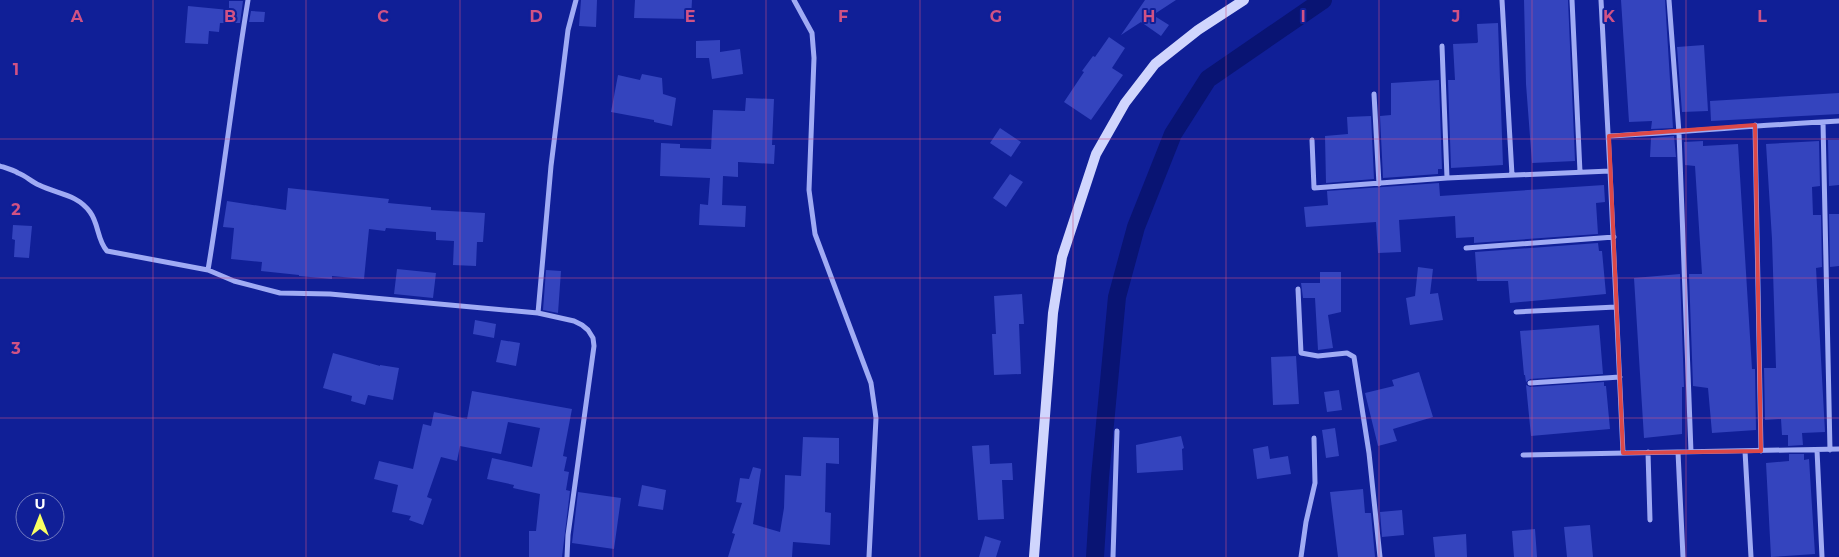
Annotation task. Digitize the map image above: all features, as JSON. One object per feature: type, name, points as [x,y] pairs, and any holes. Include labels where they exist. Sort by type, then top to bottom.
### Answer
[{"type":"street","points":[[208,270],[248,0]]},
{"type":"street","points":[[538,312],[547,231],[551,166],[568,30],[576,0]]},
{"type":"street","points":[[794,0],[812,33],[814,58],[810,190],[815,234],[872,383],[876,418],[870,557]]},
{"type":"street","points":[[1034,557],[1053,312],[1062,257],[1096,154],[1125,103],[1155,64],[1198,30],[1244,0]]},
{"type":"street","points":[[1502,0],[1512,175]]},
{"type":"street","points":[[1572,0],[1580,172]]},
{"type":"street","points":[[1601,0],[1623,453]]},
{"type":"street","points":[[1669,0],[1679,133],[1691,452]]},
{"type":"street","points":[[1442,46],[1447,178]]},
{"type":"street","points":[[1374,94],[1379,184]]},
{"type":"street","points":[[1609,136],[1679,133],[1755,125],[1839,121]]},
{"type":"street","points":[[1823,122],[1830,450]]},
{"type":"street","points":[[1755,125],[1762,451]]},
{"type":"street","points":[[1312,140],[1314,188],[1447,178],[1610,171]]},
{"type":"street","points":[[0,166],[19,173],[39,186],[72,196],[84,205],[92,214],[101,245],[106,251],[208,270],[234,281],[280,293],[330,294],[538,312],[574,321],[582,325],[593,338],[594,346],[568,535],[568,557]]},
{"type":"street","points":[[1466,248],[1614,237]]},
{"type":"street","points":[[1298,288],[1301,353],[1318,356],[1347,353],[1354,357],[1369,453],[1380,557]]},
{"type":"street","points":[[1516,312],[1616,307]]},
{"type":"street","points":[[1530,383],[1620,377]]},
{"type":"street","points":[[1113,557],[1116,431]]},
{"type":"street","points":[[1301,557],[1306,522],[1315,483],[1314,438]]},
{"type":"street","points":[[1523,455],[1839,449]]},
{"type":"street","points":[[1817,450],[1822,557]]},
{"type":"street","points":[[1745,451],[1751,557]]},
{"type":"street","points":[[1648,452],[1650,520]]},
{"type":"street","points":[[1678,452],[1683,557]]},
{"type":"highlighted area","points":[[1755,125],[1761,451],[1623,453],[1609,136]]},
{"type":"building","points":[[581,0],[597,0],[596,27],[579,26]]},
{"type":"building","points":[[635,0],[692,0],[691,19],[634,18]]},
{"type":"building","points":[[1145,0],[1176,0],[1153,15],[1169,25],[1161,36],[1141,22],[1121,35]]},
{"type":"building","points":[[1524,0],[1568,0],[1575,161],[1532,163],[1526,84]]},
{"type":"building","points":[[1621,0],[1665,0],[1673,128],[1651,129],[1652,121],[1629,122]]},
{"type":"building","points":[[229,1],[243,1],[240,23],[220,23],[219,32],[209,31],[208,44],[185,43],[188,6],[229,10]]},
{"type":"building","points":[[251,11],[265,12],[264,22],[249,22]]},
{"type":"building","points":[[1498,23],[1503,165],[1451,168],[1448,80],[1455,80],[1453,44],[1477,43],[1477,24]]},
{"type":"building","points":[[1109,37],[1125,48],[1112,68],[1123,75],[1091,120],[1064,102],[1084,72],[1082,71]]},
{"type":"building","points":[[720,40],[720,52],[740,49],[743,74],[712,79],[709,58],[696,58],[696,41]]},
{"type":"building","points":[[1704,45],[1708,111],[1682,112],[1677,47]]},
{"type":"building","points":[[642,74],[662,78],[663,94],[676,98],[672,126],[654,122],[654,120],[611,112],[618,75],[640,80]]},
{"type":"building","points":[[1439,80],[1442,169],[1438,169],[1438,174],[1383,178],[1380,116],[1391,115],[1391,83]]},
{"type":"building","points":[[1839,93],[1839,114],[1711,121],[1710,101]]},
{"type":"building","points":[[746,98],[774,99],[772,145],[775,145],[774,164],[738,162],[738,177],[723,176],[722,205],[746,206],[745,227],[699,225],[700,204],[708,205],[710,178],[660,176],[661,143],[680,144],[680,148],[711,149],[713,110],[745,111]]},
{"type":"building","points":[[1371,116],[1374,179],[1326,183],[1325,136],[1348,134],[1347,117]]},
{"type":"building","points":[[1000,128],[1021,142],[1011,157],[990,143]]},
{"type":"building","points":[[1674,136],[1676,157],[1650,157],[1651,138]]},
{"type":"building","points":[[1828,140],[1839,140],[1839,185],[1829,186]]},
{"type":"building","points":[[1703,141],[1703,146],[1738,144],[1752,369],[1755,369],[1756,430],[1712,433],[1708,388],[1693,386],[1689,274],[1702,274],[1695,166],[1685,165],[1684,142]]},
{"type":"building","points":[[1819,141],[1820,186],[1812,187],[1813,215],[1821,215],[1822,267],[1816,268],[1825,432],[1802,433],[1803,445],[1788,446],[1788,435],[1782,435],[1781,419],[1765,420],[1764,368],[1776,368],[1772,239],[1766,144]]},
{"type":"building","points":[[1010,174],[1023,182],[1006,207],[993,198]]},
{"type":"building","points":[[1439,183],[1440,196],[1604,185],[1605,202],[1596,203],[1598,234],[1474,243],[1474,237],[1456,238],[1455,216],[1399,220],[1401,252],[1378,253],[1376,222],[1306,227],[1304,207],[1328,205],[1327,191]]},
{"type":"building","points":[[288,188],[389,199],[388,203],[431,207],[431,210],[485,213],[483,242],[477,242],[476,266],[453,265],[454,241],[436,240],[436,232],[386,228],[385,231],[369,229],[364,279],[332,276],[332,279],[261,271],[262,262],[231,259],[234,228],[223,227],[227,201],[286,210]]},
{"type":"building","points":[[1829,214],[1839,214],[1839,266],[1830,267]]},
{"type":"building","points":[[13,225],[32,226],[29,258],[14,257],[15,240],[12,239]]},
{"type":"building","points":[[1598,243],[1599,251],[1602,251],[1606,294],[1510,303],[1508,281],[1477,281],[1475,252]]},
{"type":"building","points":[[1418,267],[1433,269],[1430,294],[1438,293],[1443,320],[1410,325],[1406,298],[1415,296]]},
{"type":"building","points":[[397,269],[436,273],[433,298],[394,294]]},
{"type":"building","points":[[546,270],[561,271],[558,313],[543,310]]},
{"type":"building","points":[[1320,272],[1341,272],[1341,312],[1328,315],[1333,348],[1318,350],[1315,298],[1303,298],[1301,283],[1320,283]]},
{"type":"building","points":[[1680,274],[1684,387],[1682,387],[1682,434],[1644,438],[1634,278]]},
{"type":"building","points":[[1022,294],[1024,324],[1019,324],[1021,374],[994,375],[992,334],[996,334],[994,296]]},
{"type":"building","points":[[475,320],[496,324],[494,338],[473,334]]},
{"type":"building","points":[[1599,325],[1603,374],[1530,379],[1526,382],[1520,331]]},
{"type":"building","points":[[501,340],[520,343],[516,366],[496,362]]},
{"type":"building","points":[[333,353],[380,366],[399,368],[393,400],[368,395],[365,405],[351,401],[352,396],[323,388]]},
{"type":"building","points":[[1296,356],[1299,404],[1273,405],[1271,357]]},
{"type":"building","points":[[1419,372],[1433,417],[1393,429],[1397,441],[1378,446],[1365,393],[1394,386],[1392,380]]},
{"type":"building","points":[[1604,382],[1610,429],[1531,436],[1526,385],[1530,387]]},
{"type":"building","points":[[1339,390],[1342,410],[1327,412],[1324,392]]},
{"type":"building","points":[[472,391],[572,409],[563,456],[567,457],[564,471],[569,472],[566,490],[570,491],[562,557],[529,557],[529,531],[536,531],[540,494],[513,488],[514,485],[487,479],[492,458],[532,467],[540,428],[508,422],[501,454],[460,446],[457,461],[441,457],[427,497],[432,499],[423,525],[409,520],[411,516],[392,512],[398,485],[374,479],[379,461],[413,469],[423,424],[431,426],[434,412],[467,419]]},
{"type":"building","points":[[1335,428],[1339,456],[1326,458],[1322,430]]},
{"type":"building","points":[[1181,436],[1184,448],[1182,449],[1183,470],[1137,473],[1136,445]]},
{"type":"building","points":[[803,437],[839,438],[839,464],[826,463],[825,512],[831,513],[830,545],[793,542],[792,557],[728,557],[735,534],[732,533],[742,503],[736,502],[740,478],[749,479],[753,467],[761,469],[753,524],[780,532],[784,508],[785,475],[801,476]]},
{"type":"building","points":[[989,445],[990,464],[1012,463],[1013,480],[1002,480],[1004,519],[978,520],[972,446]]},
{"type":"building","points":[[1268,446],[1270,459],[1288,456],[1291,474],[1257,479],[1253,449]]},
{"type":"building","points":[[1789,454],[1804,454],[1804,460],[1809,459],[1815,554],[1771,557],[1766,463],[1789,461]]},
{"type":"building","points":[[642,485],[666,490],[663,510],[638,506]]},
{"type":"building","points":[[1363,489],[1365,513],[1371,513],[1375,557],[1338,557],[1330,492]]},
{"type":"building","points":[[578,492],[621,498],[614,549],[572,543]]},
{"type":"building","points":[[1402,510],[1404,535],[1382,537],[1380,512]]},
{"type":"building","points":[[1590,525],[1593,557],[1567,557],[1564,527]]},
{"type":"building","points":[[1535,529],[1537,557],[1514,557],[1512,531]]},
{"type":"building","points":[[1466,534],[1467,557],[1435,557],[1433,537]]},
{"type":"building","points":[[985,536],[1001,541],[996,557],[979,557]]},
{"type":"waterway","points":[[1095,557],[1100,477],[1117,297],[1136,227],[1173,134],[1208,79],[1323,0]]}]
